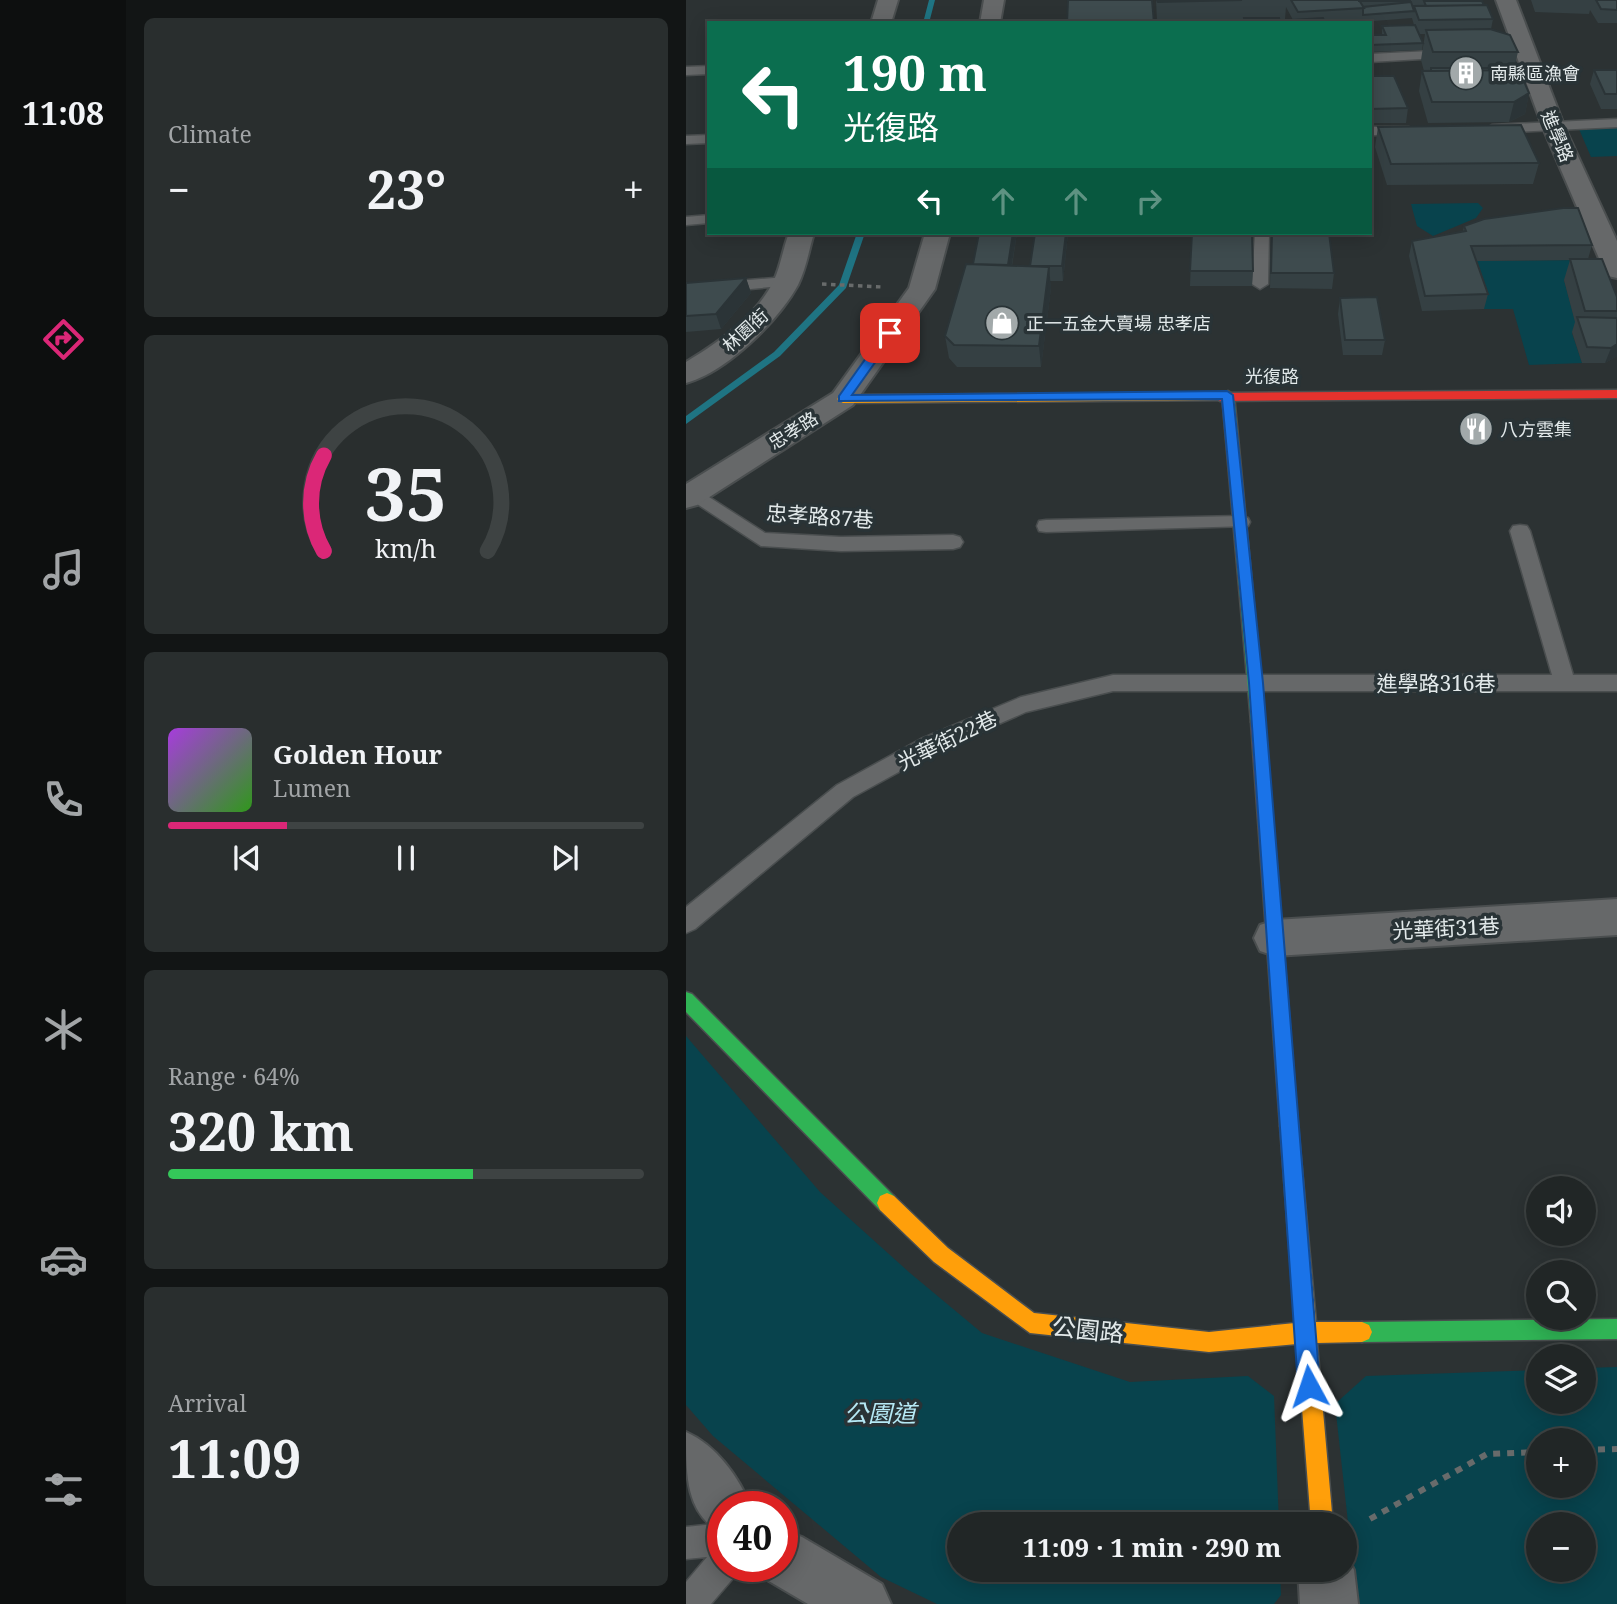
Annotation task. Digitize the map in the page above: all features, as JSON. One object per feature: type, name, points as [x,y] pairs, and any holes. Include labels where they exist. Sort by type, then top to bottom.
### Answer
[{"type":"street","points":[[882,21],[888,0]]},
{"type":"street","points":[[990,21],[994,0]]},
{"type":"street","name":"進學路","points":[[1506,0],[1518,54],[1617,270]]},
{"type":"street","name":"林園街","points":[[686,374],[722,352],[769,310],[786,282],[800,235]]},
{"type":"street","name":"忠孝路","points":[[691,496],[843,398],[922,289],[936,235]]},
{"type":"street","name":"光復路","points":[[843,398],[1617,394]]},
{"type":"street","points":[[1227,395],[1256,683],[1304,1333],[1321,1512]]},
{"type":"street","name":"光華街31巷","points":[[1275,938],[1617,917]]},
{"type":"street","name":"公園路","points":[[686,1000],[862,1179],[941,1255],[1030,1323],[1209,1342],[1304,1333],[1617,1328]]},
{"type":"street","points":[[686,1459],[711,1491]]},
{"type":"street","points":[[798,1566],[862,1604]]},
{"type":"street","points":[[1327,1582],[1329,1604]]},
{"type":"lane","points":[[1372,58],[1460,54]]},
{"type":"lane","points":[[686,71],[707,70]]},
{"type":"lane","points":[[1475,129],[1617,124]]},
{"type":"lane","points":[[1372,131],[1423,130]]},
{"type":"lane","points":[[686,140],[707,139]]},
{"type":"lane","points":[[686,221],[707,219]]},
{"type":"lane","points":[[1260,284],[1262,235]]},
{"type":"lane","points":[[686,290],[786,282]]},
{"type":"lane","name":"忠孝路87巷","points":[[691,496],[761,538],[841,544],[953,542]]},
{"type":"lane","points":[[1046,526],[1241,522]]},
{"type":"lane","points":[[1520,531],[1565,683]]},
{"type":"lane","name":"光華街22巷","points":[[686,922],[845,791],[929,745],[1021,705],[1114,683],[1256,683]]},
{"type":"lane","name":"進學路316巷","points":[[1256,683],[1617,683]]},
{"type":"lane","points":[[686,1542],[707,1540]]},
{"type":"lane","points":[[689,1604],[708,1582]]},
{"type":"path","points":[[786,282],[922,289]]},
{"type":"path","points":[[1596,1450],[1617,1449]]},
{"type":"path","points":[[1357,1525],[1487,1454],[1526,1452]]},
{"type":"green space","points":[[1617,128],[1617,156],[1591,157],[1579,129]]},
{"type":"green space","points":[[1478,203],[1483,208],[1476,218],[1433,236],[1417,226],[1411,204]]},
{"type":"green space","points":[[1587,260],[1564,280],[1578,332],[1572,333],[1582,363],[1529,365],[1513,309],[1484,309],[1468,261]]},
{"type":"green space","name":"公園道","points":[[686,1036],[820,1192],[982,1333],[1130,1382],[1248,1376],[1274,1396],[1279,1512],[947,1512],[947,1582],[1280,1582],[1281,1595],[1274,1604],[937,1604],[881,1577],[798,1507],[798,1491],[779,1491],[713,1436],[686,1405]]},
{"type":"green space","points":[[1617,1367],[1617,1604],[1357,1604],[1355,1582],[1357,1582],[1357,1512],[1347,1512],[1335,1404],[1366,1376],[1526,1370],[1526,1414],[1596,1414],[1596,1368]]},
{"type":"building","points":[[1068,0],[1152,0],[1154,21],[1067,21]]},
{"type":"building","points":[[1157,0],[1242,0],[1158,2]]},
{"type":"building","points":[[1291,0],[1359,0],[1364,8],[1298,12]]},
{"type":"building","points":[[1410,0],[1410,1],[1359,1]]},
{"type":"building","points":[[1596,0],[1617,0],[1617,10],[1601,9]]},
{"type":"building","points":[[1424,1],[1482,1],[1484,5],[1426,6]]},
{"type":"building","points":[[1411,2],[1414,11],[1363,15],[1363,7]]},
{"type":"building","points":[[1487,5],[1493,19],[1419,20],[1414,6]]},
{"type":"building","points":[[1244,18],[1279,18],[1280,21],[1245,21]]},
{"type":"building","points":[[1323,18],[1324,21],[1292,21]]},
{"type":"building","points":[[1415,25],[1423,43],[1372,45],[1372,35],[1386,35],[1382,26]]},
{"type":"building","points":[[1490,29],[1510,35],[1518,52],[1433,52],[1426,30]]},
{"type":"building","points":[[1431,68],[1514,68],[1515,70],[1431,71]]},
{"type":"building","points":[[1519,70],[1529,93],[1514,102],[1432,102],[1422,71]]},
{"type":"building","points":[[1594,70],[1617,70],[1617,94],[1605,94]]},
{"type":"building","points":[[1372,76],[1394,76],[1408,108],[1372,109]]},
{"type":"building","points":[[1521,125],[1539,163],[1391,164],[1378,127]]},
{"type":"building","points":[[1578,208],[1592,245],[1471,246],[1488,294],[1425,296],[1412,241],[1466,231],[1464,226],[1484,219]]},
{"type":"building","points":[[979,235],[1013,235],[1008,265],[973,264]]},
{"type":"building","points":[[1035,235],[1066,235],[1062,266],[1030,266]]},
{"type":"building","points":[[1192,235],[1252,235],[1253,271],[1190,271]]},
{"type":"building","points":[[1272,235],[1329,235],[1334,273],[1271,273]]},
{"type":"building","points":[[1570,259],[1602,259],[1617,297],[1617,311],[1585,311]]},
{"type":"building","name":"正一五金大賣場 忠孝店","points":[[966,264],[1049,267],[1039,346],[954,345],[945,336]]},
{"type":"building","points":[[746,278],[716,314],[686,316],[686,283]]},
{"type":"building","points":[[1377,297],[1385,340],[1345,340],[1340,298]]},
{"type":"building","points":[[1577,317],[1617,318],[1617,344],[1611,348],[1587,347]]},
{"type":"waterway","points":[[927,21],[932,0]]},
{"type":"waterway","points":[[686,421],[777,354],[843,286],[860,235]]},
{"type":"traffic: fast","points":[[1228,395],[1258,722]]},
{"type":"traffic: fast","points":[[686,1000],[887,1203]]},
{"type":"traffic: fast","points":[[1362,1332],[1617,1329]]},
{"type":"traffic: slow","points":[[843,399],[1220,397]]},
{"type":"traffic: slow","points":[[1289,1126],[1321,1512]]},
{"type":"traffic: slow","points":[[887,1203],[941,1255],[1030,1323],[1209,1342],[1304,1333],[1362,1332]]},
{"type":"traffic: jam","points":[[1220,397],[1617,394]]},
{"type":"traffic: jam","points":[[1258,722],[1289,1126]]},
{"type":"place","name":"南縣區漁會","points":[[1466,73]]},
{"type":"place","name":"正一五金大賣場 忠孝店","points":[[1002,323]]},
{"type":"place","name":"八方雲集","points":[[1476,429]]},
{"type":"route","points":[[890,333],[843,398],[1227,395],[1256,683],[1309,1386]]}]
